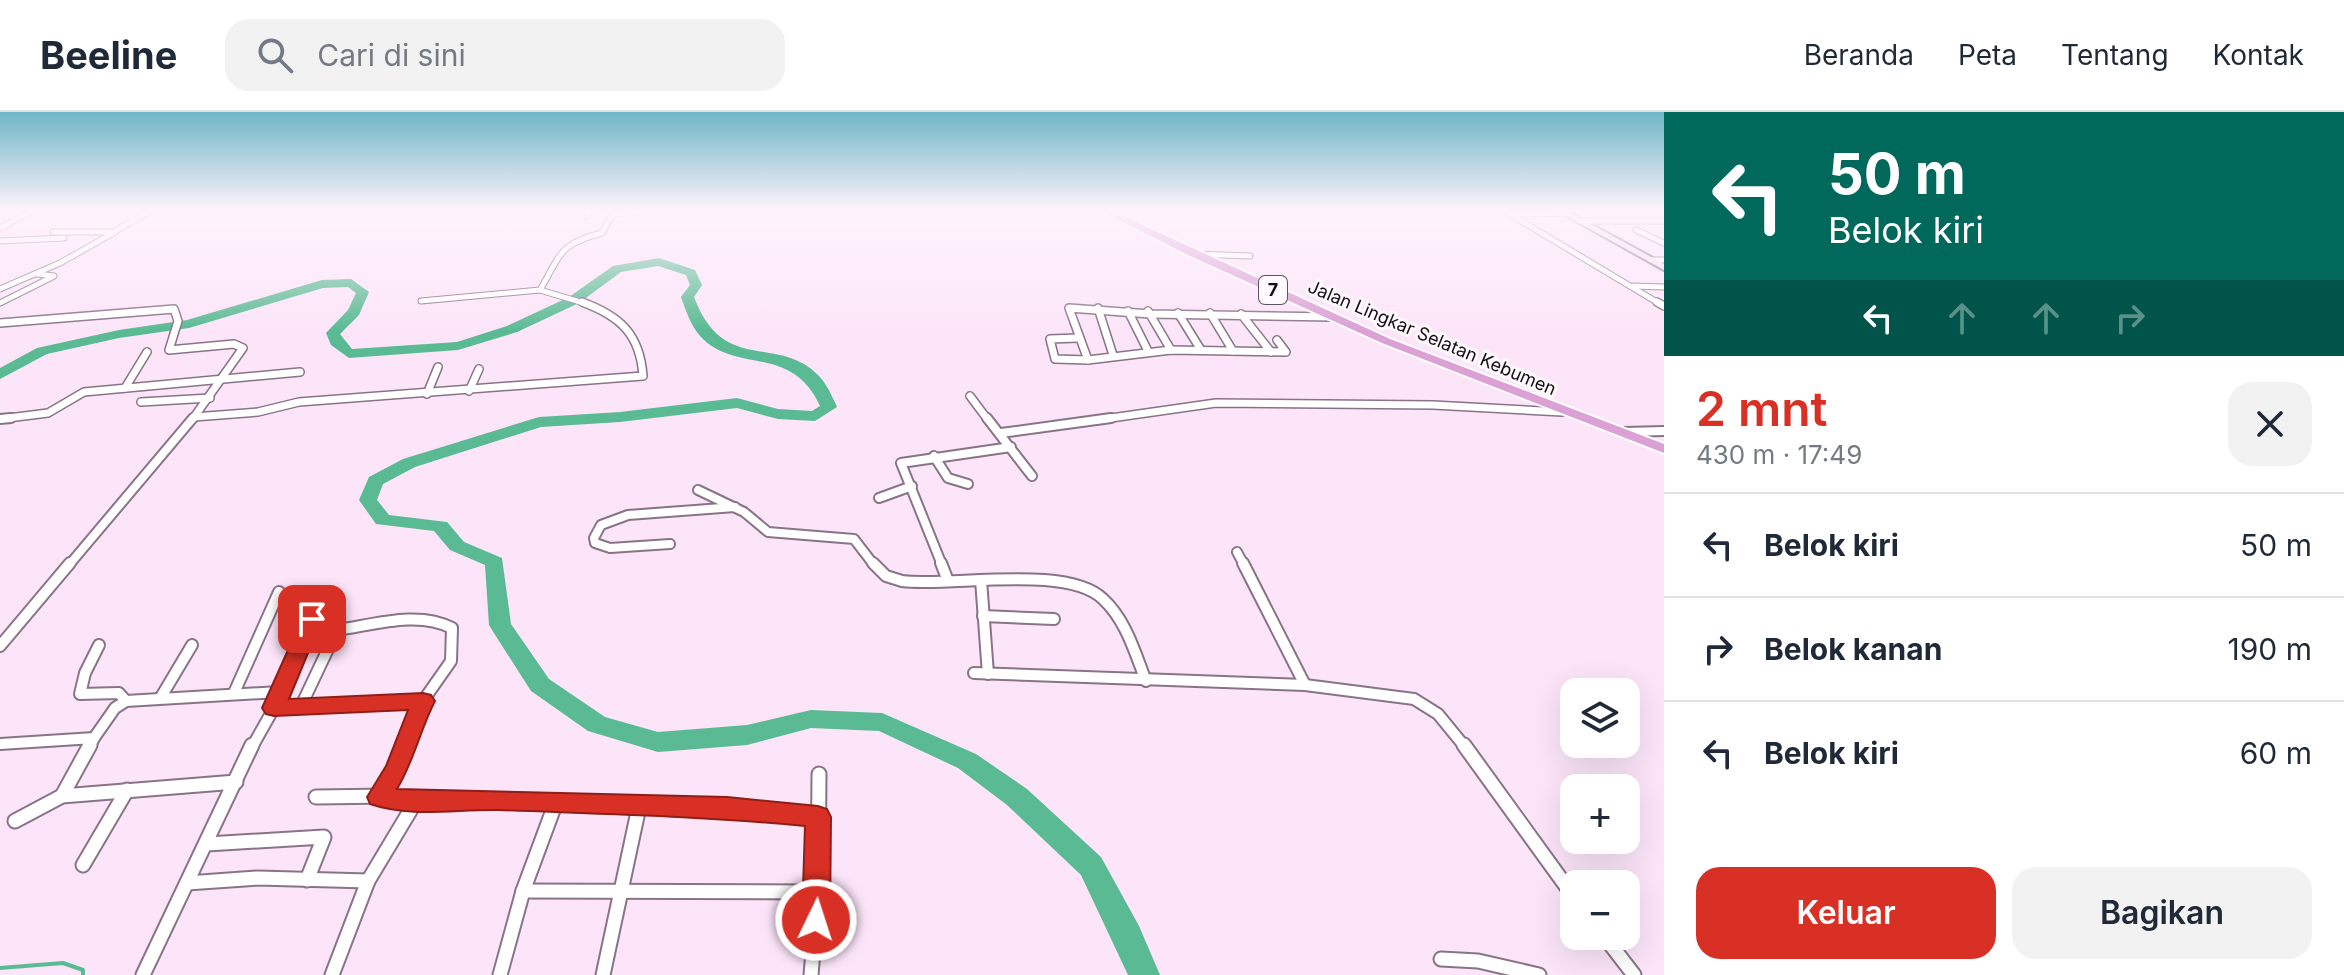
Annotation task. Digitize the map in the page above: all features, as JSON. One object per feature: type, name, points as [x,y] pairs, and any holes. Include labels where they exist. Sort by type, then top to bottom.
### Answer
[{"type":"highway","name":"Jalan Lingkar Selatan Kebumen","points":[[1185,250],[1445,366],[1664,449]]},
{"type":"main road","points":[[1633,250],[1664,267]]},
{"type":"street","points":[[0,289],[84,250]]},
{"type":"street","points":[[540,290],[564,250]]},
{"type":"street","points":[[1570,250],[1664,306]]},
{"type":"street","points":[[1191,253],[1250,256]]},
{"type":"street","points":[[1651,260],[1664,260]]},
{"type":"street","points":[[0,303],[54,276],[33,274]]},
{"type":"street","points":[[1630,286],[1664,287]]},
{"type":"street","points":[[194,417],[258,412],[299,402],[643,376],[641,355],[631,333],[610,315],[585,301],[540,290],[421,301]]},
{"type":"street","points":[[1088,360],[1069,308],[1179,314],[1328,315]]},
{"type":"street","points":[[1098,308],[1113,355]]},
{"type":"street","points":[[0,323],[176,309],[177,326],[170,350],[241,346],[210,398],[0,646]]},
{"type":"street","points":[[1128,311],[1148,351]]},
{"type":"street","points":[[1146,313],[1171,350]]},
{"type":"street","points":[[1179,314],[1201,350]]},
{"type":"street","points":[[1211,314],[1233,351]]},
{"type":"street","points":[[1242,315],[1271,352]]},
{"type":"street","points":[[1136,326],[1157,327]]},
{"type":"street","points":[[1078,338],[1050,339],[1055,359],[1088,360],[1171,350],[1286,352],[1277,340]]},
{"type":"street","points":[[125,388],[147,352]]},
{"type":"street","points":[[427,394],[438,367]]},
{"type":"street","points":[[469,391],[479,369]]},
{"type":"street","points":[[0,419],[48,413],[81,392],[300,372]]},
{"type":"street","points":[[970,396],[1032,476]]},
{"type":"street","points":[[141,402],[210,398]]},
{"type":"street","points":[[1001,433],[1216,403],[1433,405],[1562,412]]},
{"type":"street","points":[[1620,433],[1664,431]]},
{"type":"street","points":[[948,581],[901,463],[1011,447]]},
{"type":"street","points":[[934,456],[948,478],[968,484]]},
{"type":"street","points":[[879,498],[912,486]]},
{"type":"street","points":[[698,490],[735,507],[768,532],[854,539],[862,545],[881,573],[888,577],[1073,584],[1094,591],[1119,619],[1146,681]]},
{"type":"street","points":[[670,544],[610,548],[595,543],[594,538],[601,525],[628,515],[735,507]]},
{"type":"street","points":[[1237,552],[1305,685]]},
{"type":"street","points":[[981,580],[988,674]]},
{"type":"street","points":[[234,693],[279,592]]},
{"type":"street","points":[[983,616],[1054,619]]},
{"type":"street","points":[[143,975],[274,708],[312,619]]},
{"type":"street","points":[[301,706],[337,630],[436,620],[452,628],[451,661],[423,701],[409,728],[397,768],[379,797]]},
{"type":"street","points":[[99,645],[85,673],[80,694],[119,693],[126,701]]},
{"type":"street","points":[[161,697],[192,645]]},
{"type":"street","points":[[974,673],[1305,685],[1414,699],[1438,714],[1560,878]]},
{"type":"street","points":[[62,796],[94,738],[101,733],[113,707],[126,701],[161,697],[279,692]]},
{"type":"street","points":[[274,708],[423,701]]},
{"type":"street","points":[[0,744],[94,738]]},
{"type":"street","points":[[811,975],[818,892],[819,774]]},
{"type":"street","points":[[15,821],[62,796],[236,782]]},
{"type":"street","points":[[83,865],[127,790]]},
{"type":"street","points":[[316,797],[727,808],[818,817]]},
{"type":"street","points":[[332,975],[368,881],[416,801]]},
{"type":"street","points":[[500,975],[523,891],[556,802]]},
{"type":"street","points":[[603,975],[639,807]]},
{"type":"street","points":[[207,844],[324,837],[307,880]]},
{"type":"street","points":[[187,883],[258,878],[368,881]]},
{"type":"street","points":[[523,891],[622,888],[703,893],[818,892]]},
{"type":"street","points":[[1615,950],[1634,975]]},
{"type":"street","points":[[1441,959],[1460,957],[1484,960],[1539,975]]},
{"type":"waterway","points":[[0,374],[42,351],[119,334],[189,324],[322,284],[351,283],[363,292],[354,312],[333,333],[336,342],[349,354],[458,346],[512,329],[574,300],[617,269],[659,262],[691,273],[696,285],[687,297],[695,320],[707,335],[736,350],[790,365],[809,375],[829,407],[815,416],[778,414],[737,403],[620,417],[539,422],[409,463],[375,481],[368,500],[383,520],[440,526],[457,546],[495,562],[500,625],[540,685],[597,724],[658,742],[747,735],[811,719],[882,722],[967,761],[1017,797],[1091,866],[1128,936],[1144,975]]},
{"type":"waterway","points":[[0,968],[63,963],[83,970],[83,975]]},
{"type":"route","points":[[312,619],[274,708],[423,701],[409,728],[397,768],[379,797],[403,797],[416,801],[488,800],[727,808],[818,817],[816,920]]}]
